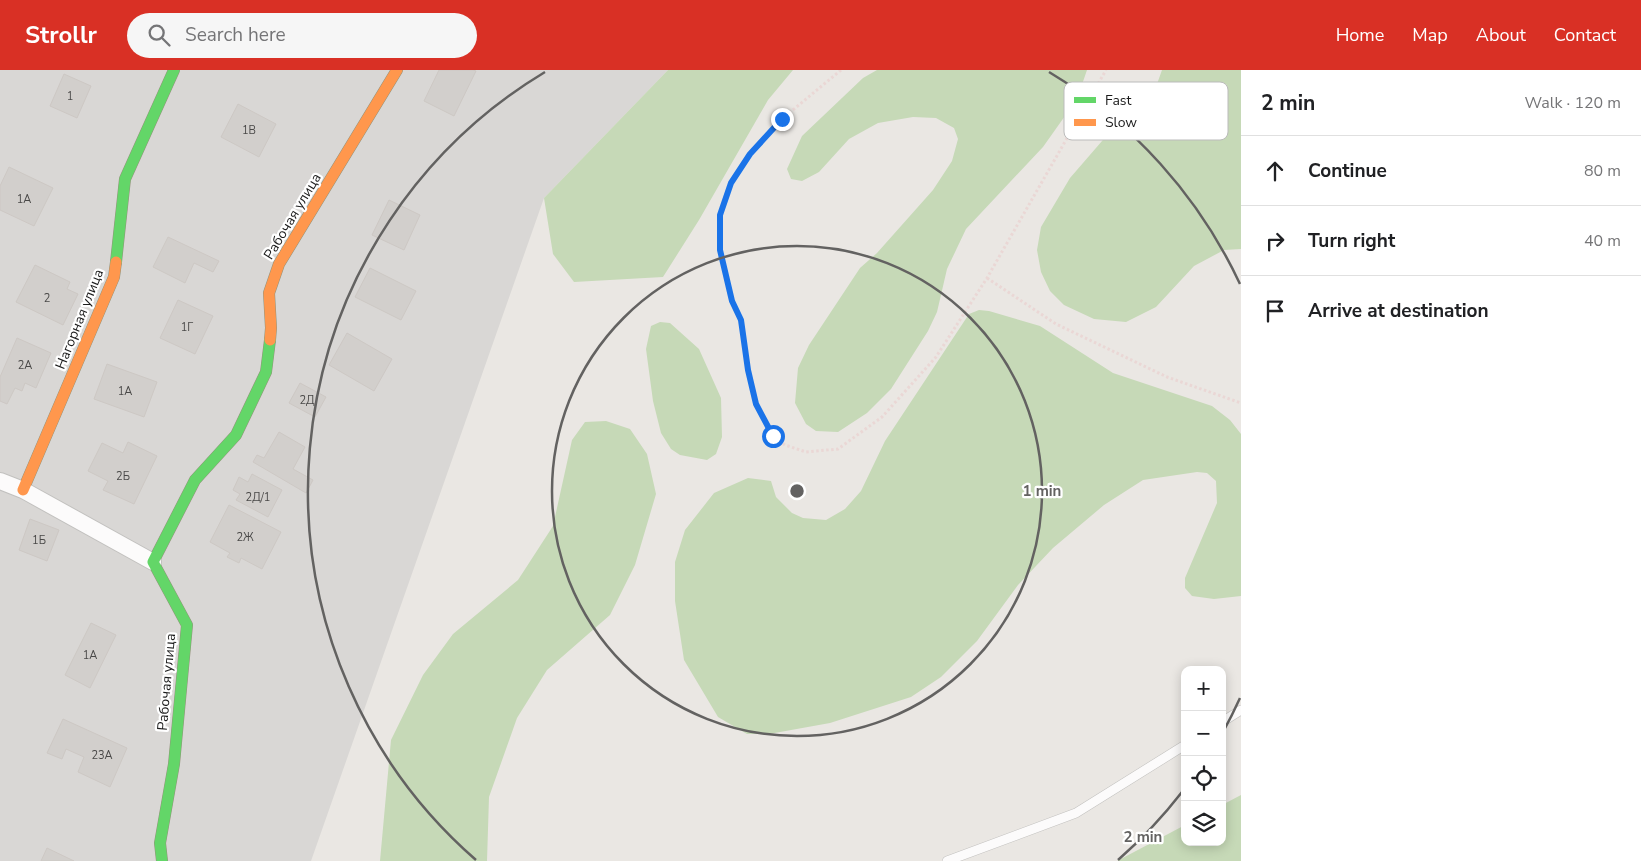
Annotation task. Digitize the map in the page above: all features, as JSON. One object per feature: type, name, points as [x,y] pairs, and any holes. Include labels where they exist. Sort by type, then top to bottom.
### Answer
[{"type":"street","name":"Нагорная улица","points":[[23,490],[114,277],[126,179],[174,70]]},
{"type":"street","name":"Рабочая улица","points":[[162,861],[160,843],[174,764],[187,625],[153,562],[195,480],[236,435],[266,372],[271,328],[269,293],[279,264],[397,70]]},
{"type":"street","points":[[0,482],[23,490],[153,562]]},
{"type":"lane","points":[[1226,719],[1241,710]]},
{"type":"lane","points":[[947,861],[1076,813],[1181,747]]},
{"type":"path","points":[[841,70],[782,119],[750,154],[731,183],[720,215],[720,250],[732,301],[741,320],[748,370],[756,404],[773,436],[786,445],[806,452],[838,450],[882,417],[936,357],[988,278],[1066,140]]},
{"type":"path","points":[[1099,82],[1106,70]]},
{"type":"path","points":[[988,278],[1056,324],[1167,377],[1241,403]]},
{"type":"shaded area","points":[[0,70],[668,70],[544,198],[311,861],[0,861]]},
{"type":"green space","points":[[668,70],[793,70],[768,100],[699,220],[663,277],[574,282],[553,254],[544,198]]},
{"type":"green space","points":[[877,70],[1087,70],[1083,82],[1064,82],[1064,117],[1043,147],[966,229],[947,269],[937,312],[928,331],[891,389],[867,413],[838,432],[816,431],[806,424],[795,403],[798,368],[809,345],[860,268],[877,253],[933,190],[952,161],[958,139],[954,128],[936,118],[913,117],[878,123],[849,139],[819,172],[802,181],[791,179],[787,169],[802,136],[863,78]]},
{"type":"green space","points":[[1162,70],[1241,70],[1241,249],[1224,250],[1194,266],[1156,307],[1126,322],[1094,319],[1064,305],[1050,291],[1041,272],[1037,250],[1041,227],[1070,178],[1103,140],[1228,140],[1228,82],[1158,82]]},
{"type":"green space","points":[[979,310],[989,311],[1040,326],[1113,373],[1212,406],[1230,420],[1241,434],[1241,596],[1214,599],[1192,596],[1185,588],[1185,578],[1217,503],[1216,481],[1207,473],[1197,472],[1143,480],[1104,505],[1053,548],[1018,585],[977,641],[941,677],[911,697],[830,723],[769,734],[747,734],[718,717],[684,660],[675,601],[675,562],[685,530],[714,493],[748,478],[771,481],[776,497],[792,513],[803,518],[826,520],[845,509],[861,491],[885,441],[969,314]]},
{"type":"green space","points":[[660,322],[670,323],[699,349],[721,398],[722,437],[716,454],[707,460],[680,455],[671,449],[661,433],[653,401],[646,349],[651,326]]},
{"type":"green space","points":[[606,421],[630,429],[647,454],[656,494],[635,565],[610,615],[547,670],[517,718],[489,797],[487,861],[380,861],[391,740],[423,675],[453,634],[518,580],[553,526],[572,440],[585,422]]},
{"type":"green space","points":[[1241,795],[1241,861],[1117,861],[1181,827],[1181,846],[1226,846],[1226,803]]},
{"type":"building","points":[[439,70],[476,71],[454,116],[424,101]]},
{"type":"building","points":[[64,74],[91,86],[77,118],[50,106]]},
{"type":"building","points":[[238,104],[276,124],[259,157],[221,137]]},
{"type":"building","points":[[9,167],[53,188],[34,226],[0,210],[0,186]]},
{"type":"building","points":[[389,200],[420,215],[404,250],[372,235]]},
{"type":"building","points":[[168,237],[219,261],[213,272],[194,263],[185,283],[153,267]]},
{"type":"building","points":[[35,265],[70,282],[67,289],[78,294],[63,325],[16,302]]},
{"type":"building","points":[[370,268],[416,291],[401,320],[355,297]]},
{"type":"building","points":[[178,300],[213,316],[195,354],[160,338]]},
{"type":"building","points":[[347,333],[392,359],[374,391],[329,365]]},
{"type":"building","points":[[17,338],[51,353],[36,388],[25,383],[22,391],[15,388],[7,404],[0,401],[0,377]]},
{"type":"building","points":[[107,364],[157,382],[144,417],[94,399]]},
{"type":"building","points":[[300,383],[326,397],[315,417],[289,403]]},
{"type":"building","points":[[279,432],[305,447],[293,469],[313,480],[306,493],[253,462],[257,455],[264,458]]},
{"type":"building","points":[[128,442],[157,456],[134,504],[103,490],[108,481],[88,471],[102,443],[123,453]]},
{"type":"building","points":[[252,474],[282,490],[268,517],[236,500],[240,494],[233,490],[239,477],[248,482]]},
{"type":"building","points":[[229,505],[281,532],[262,569],[241,558],[239,563],[227,557],[230,553],[210,542]]},
{"type":"building","points":[[30,519],[59,530],[47,561],[19,550]]},
{"type":"building","points":[[91,623],[116,635],[90,688],[65,675]]},
{"type":"building","points":[[63,719],[127,748],[110,787],[78,772],[84,757],[66,749],[62,759],[47,753]]},
{"type":"building","points":[[47,848],[74,861],[41,861]]},
{"type":"traffic: fast","points":[[116,262],[125,179],[174,70]]},
{"type":"traffic: fast","points":[[162,861],[160,843],[174,764],[187,625],[153,562],[195,480],[236,435],[266,372],[270,340]]},
{"type":"traffic: slow","points":[[270,340],[269,293],[279,264],[397,70]]},
{"type":"traffic: slow","points":[[23,490],[114,277],[116,262]]},
{"type":"route","points":[[773,436],[756,404],[748,370],[741,320],[732,301],[720,250],[720,215],[731,183],[750,154],[782,119]]}]
